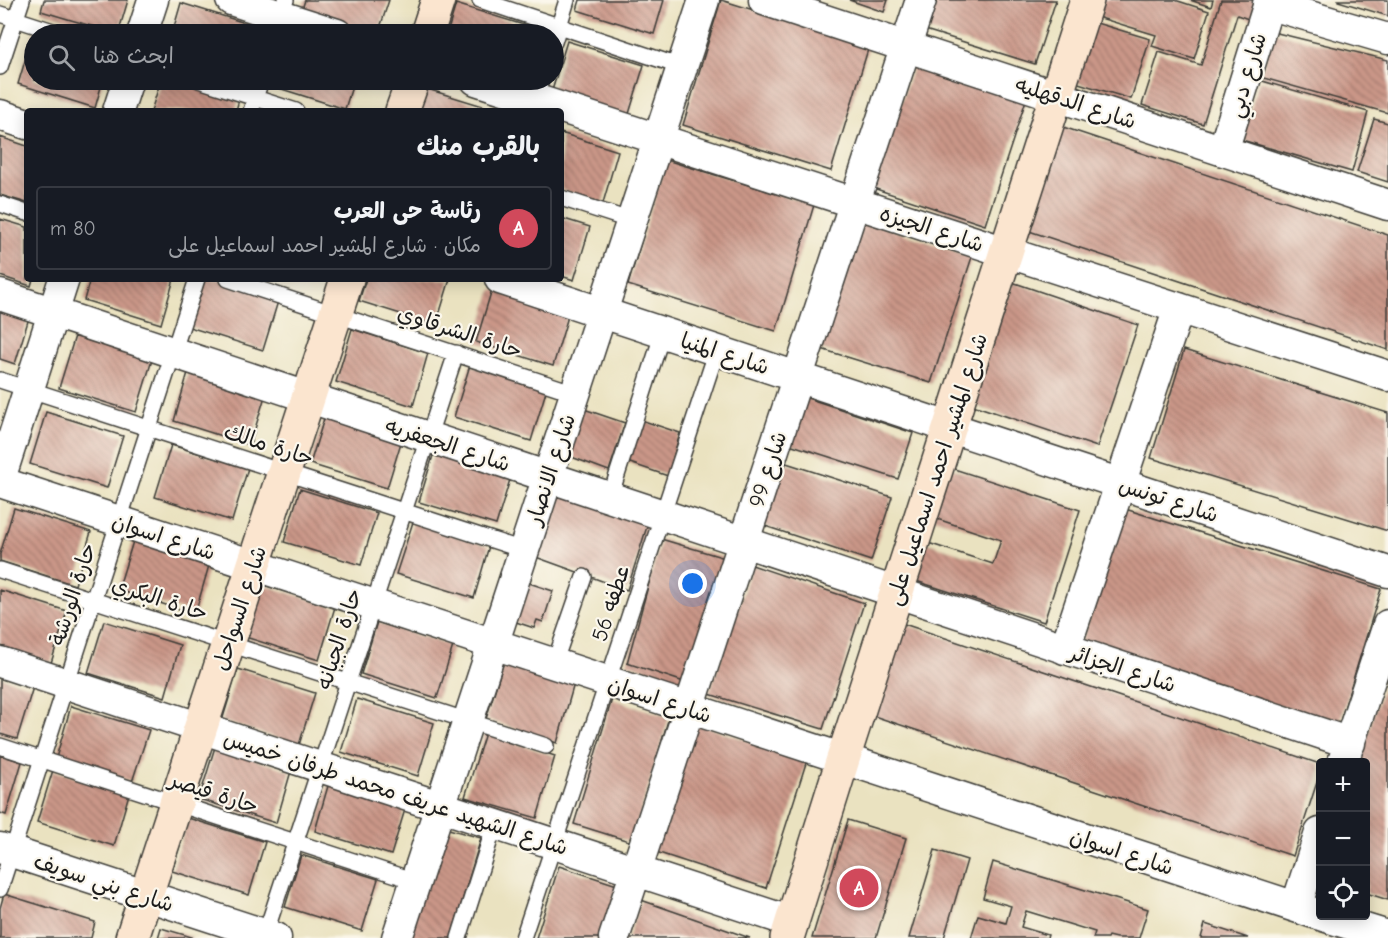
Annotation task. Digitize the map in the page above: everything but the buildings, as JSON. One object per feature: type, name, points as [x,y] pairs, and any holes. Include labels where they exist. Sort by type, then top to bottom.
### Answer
[{"type":"street","points":[[145,24],[153,0]]},
{"type":"street","points":[[231,0],[304,24]]},
{"type":"street","points":[[430,24],[438,0]]},
{"type":"street","name":"شارع الانصار","points":[[397,938],[704,0]]},
{"type":"street","name":"شارع الدقهليه","points":[[764,0],[1388,205]]},
{"type":"street","name":"شارع 99","points":[[614,938],[921,0]]},
{"type":"street","name":"شارع المشير احمد اسماعيل على","points":[[790,930],[896,592],[1088,0]]},
{"type":"street","points":[[1269,2],[1388,39]]},
{"type":"street","name":"شارع دبي","points":[[1223,151],[1269,2]]},
{"type":"street","points":[[119,108],[125,90]]},
{"type":"street","points":[[403,108],[409,90]]},
{"type":"street","name":"شارع الجيزه","points":[[514,90],[1388,376]]},
{"type":"street","points":[[0,115],[24,123]]},
{"type":"street","points":[[0,480],[63,282]]},
{"type":"street","name":"شارع السواحل","points":[[132,938],[346,282]]},
{"type":"street","name":"شارع المنيا","points":[[509,282],[950,426]]},
{"type":"street","name":"شارع الجعفريه","points":[[0,295],[896,592]]},
{"type":"street","points":[[1065,649],[1179,308]]},
{"type":"street","name":"شارع تونس","points":[[950,426],[1388,572]]},
{"type":"street","name":"شارع اسوان","points":[[0,480],[253,566],[1388,936]]},
{"type":"street","name":"شارع الجزائر","points":[[896,592],[1065,649],[1347,753]]},
{"type":"street","points":[[1347,753],[1388,625]]},
{"type":"street","name":"شارع الشهيد عريف محمد طرفان خميس","points":[[0,662],[636,870],[790,930]]},
{"type":"street","name":"شارع بني سويف","points":[[6,850],[269,937]]},
{"type":"street","points":[[1313,913],[1317,866]]},
{"type":"lane","points":[[0,67],[22,0]]},
{"type":"lane","points":[[480,0],[553,24]]},
{"type":"lane","points":[[560,24],[567,0]]},
{"type":"lane","points":[[0,14],[31,24]]},
{"type":"lane","points":[[564,28],[682,67]]},
{"type":"lane","points":[[222,90],[253,104],[278,108]]},
{"type":"lane","points":[[564,199],[632,221]]},
{"type":"lane","points":[[0,204],[24,212]]},
{"type":"lane","name":"حارة الورشة","points":[[0,889],[6,850],[42,760],[196,282]]},
{"type":"lane","name":"حارة الشرقاوي","points":[[237,282],[575,393]]},
{"type":"lane","points":[[610,497],[663,332]]},
{"type":"lane","name":"عطفه 56","points":[[523,938],[717,350]]},
{"type":"lane","name":"حارة الجبانه","points":[[269,937],[320,767],[456,353]]},
{"type":"lane","name":"حارة مالك","points":[[0,380],[523,550]]},
{"type":"lane","name":"حارة البكري","points":[[0,570],[546,746]]},
{"type":"lane","points":[[554,664],[584,578]]},
{"type":"lane","name":"حارة قيصر","points":[[0,746],[415,881]]},
{"type":"lane","points":[[459,938],[495,824]]},
{"type":"place","name":"رئاسة حى العرب","points":[[859,888]]}]
